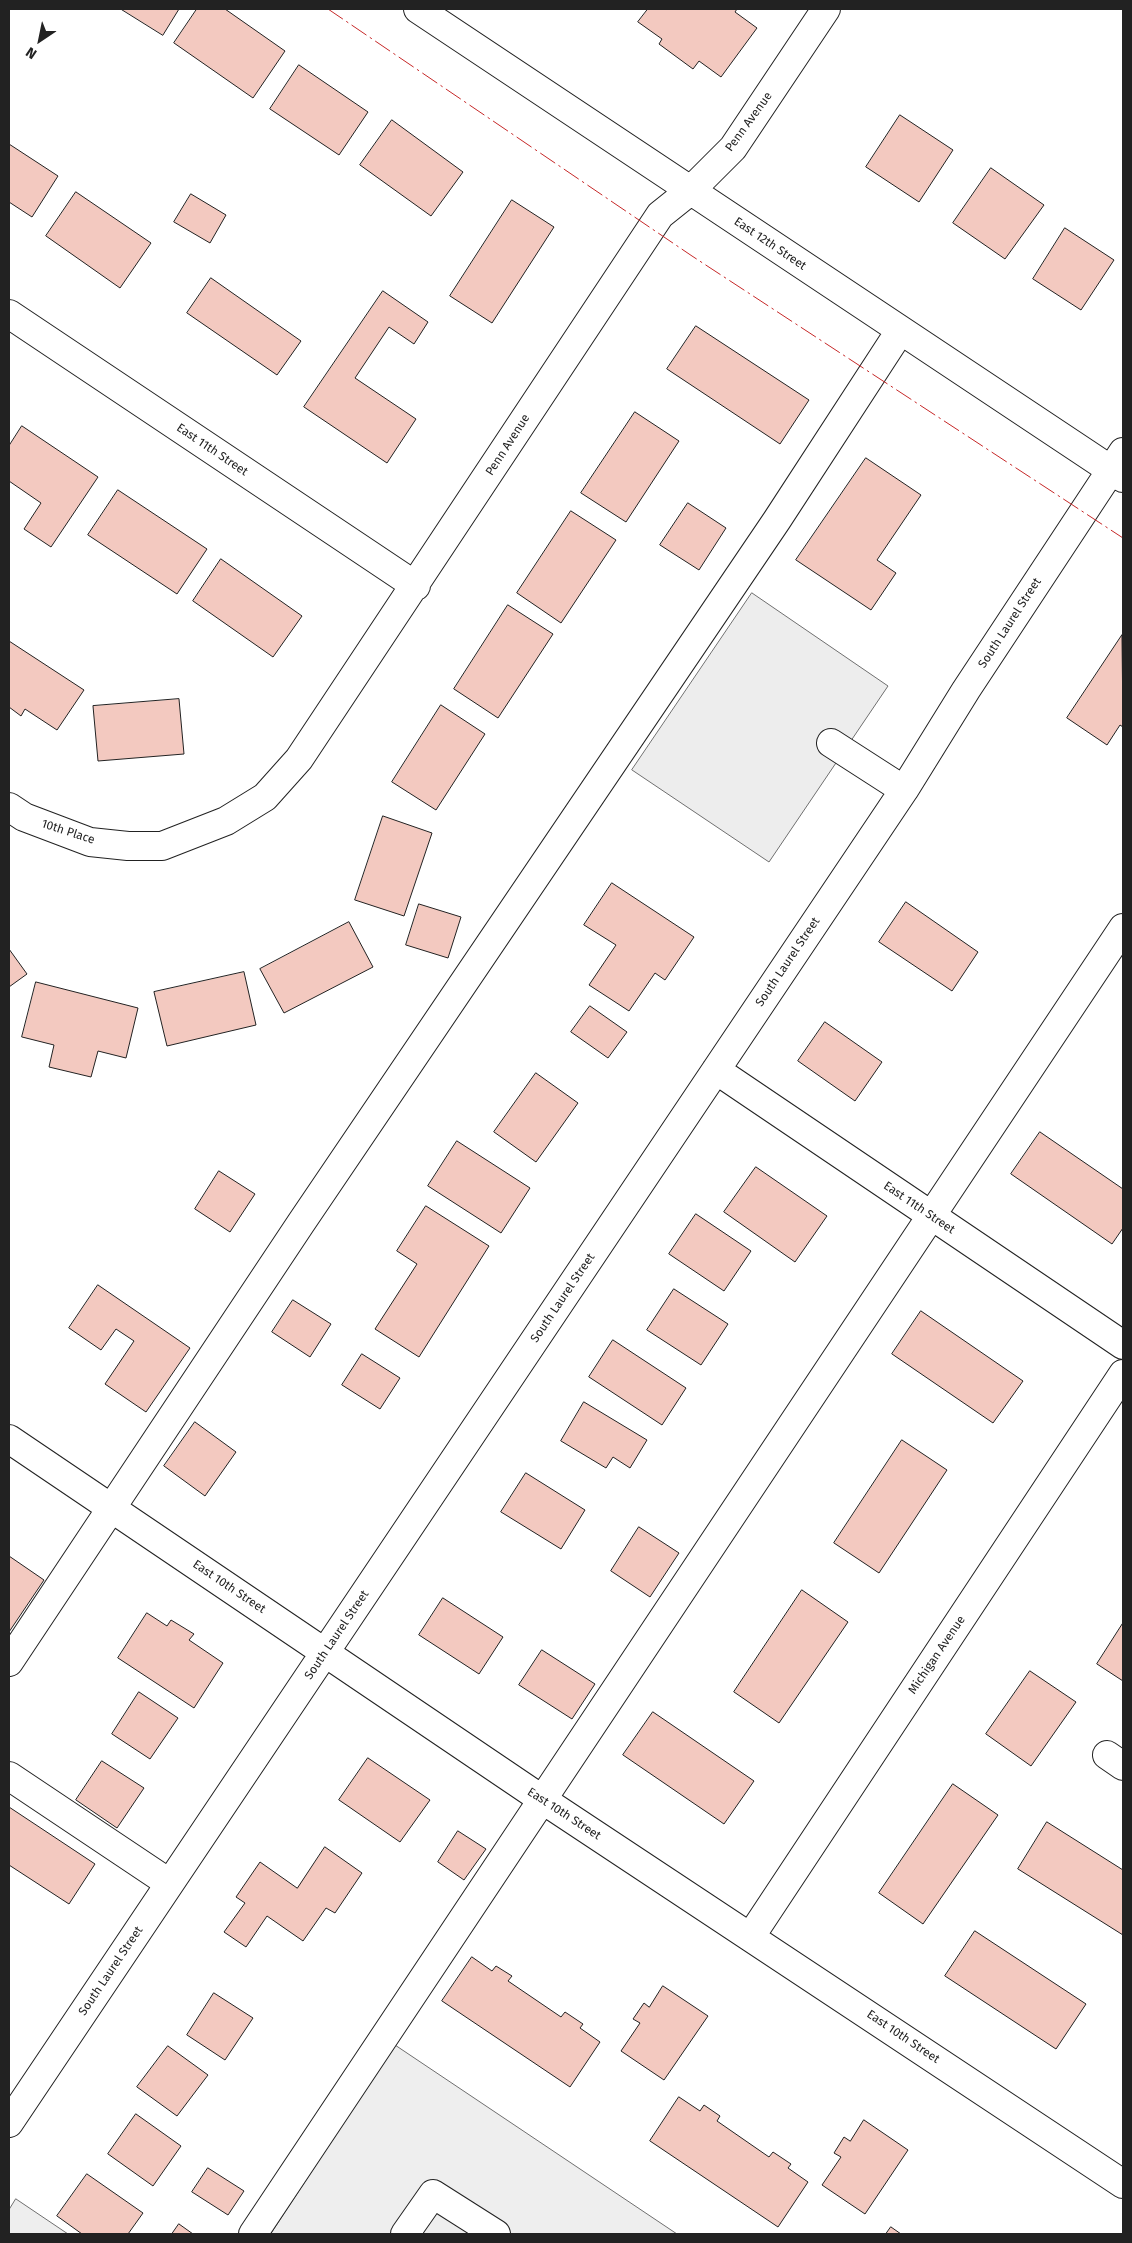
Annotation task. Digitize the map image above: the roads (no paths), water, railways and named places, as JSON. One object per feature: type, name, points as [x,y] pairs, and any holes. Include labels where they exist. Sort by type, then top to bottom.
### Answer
[{"type":"street","name":"East 12th Street","points":[[418,9],[900,332],[1119,466]]},
{"type":"street","name":"Penn Avenue","points":[[162,846],[226,821],[266,797],[299,759],[416,586],[660,215],[690,191],[733,148],[826,9]]},
{"type":"street","name":"East 11th Street","points":[[9,314],[416,586]]},
{"type":"street","points":[[9,1662],[301,1223],[777,520],[900,332]]},
{"type":"street","name":"South Laurel Street","points":[[10,2118],[326,1652],[904,790],[966,690],[1119,466]]},
{"type":"street","points":[[831,743],[904,790]]},
{"type":"street","name":"10th Place","points":[[9,807],[24,816],[90,842],[128,846],[162,846]]},
{"type":"street","points":[[253,2234],[1123,928]]},
{"type":"street","name":"East 11th Street","points":[[716,1070],[1123,1345]]},
{"type":"street","name":"Michigan Avenue","points":[[751,1936],[1123,1374]]},
{"type":"street","name":"East 10th Street","points":[[9,1439],[543,1800],[1123,2184]]},
{"type":"street","points":[[9,1776],[169,1883]]},
{"type":"street","points":[[405,2234],[433,2194],[496,2234]]}]
